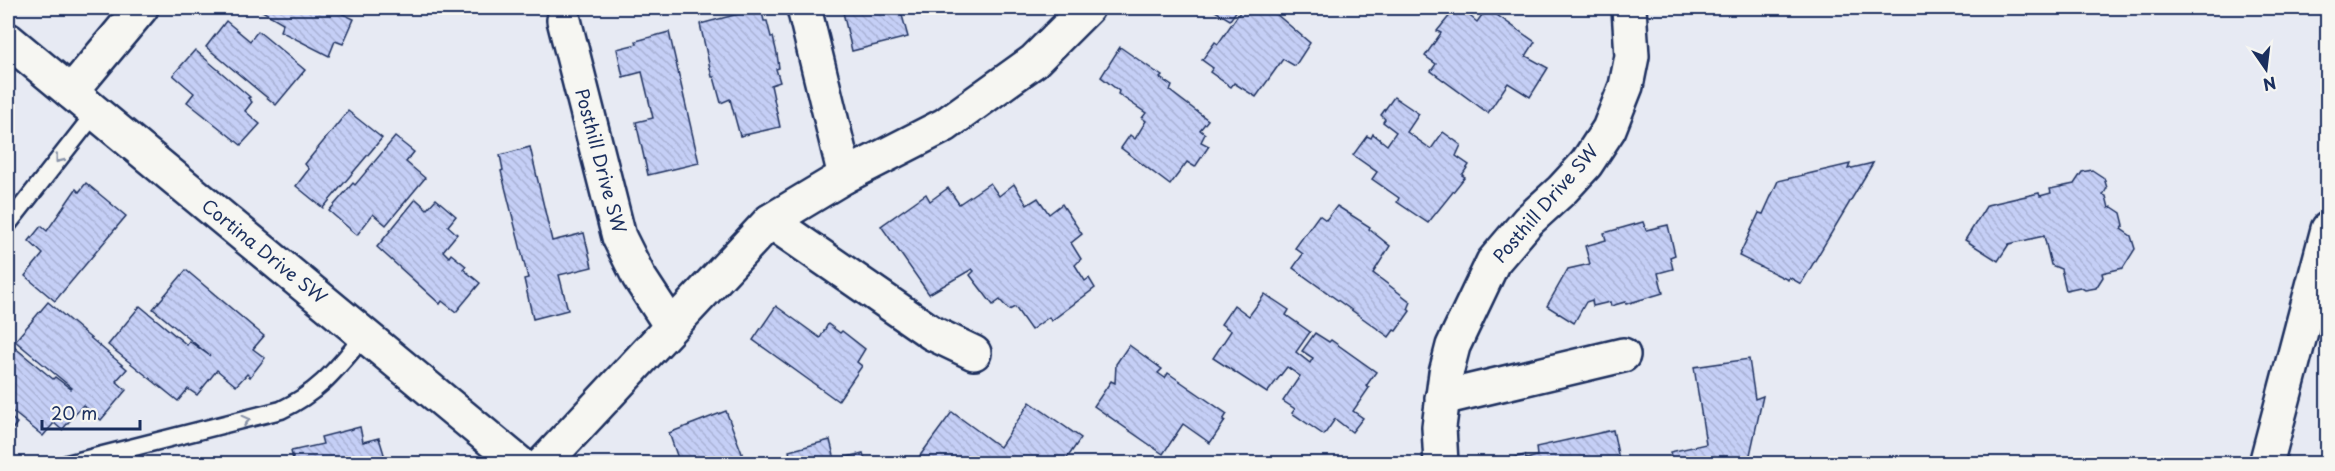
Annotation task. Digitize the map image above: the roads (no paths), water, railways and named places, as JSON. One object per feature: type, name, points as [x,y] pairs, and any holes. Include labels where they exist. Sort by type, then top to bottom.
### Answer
[{"type":"street","points":[[83,103],[141,8]]},
{"type":"street","points":[[804,8],[845,176]]},
{"type":"street","points":[[543,464],[770,221],[845,176],[945,125],[1034,61],[1056,20],[1087,8]]},
{"type":"street","name":"Posthill Drive SW","points":[[1441,464],[1439,427],[1446,373],[1453,345],[1493,262],[1528,220],[1562,190],[1586,164],[1609,129],[1626,86],[1632,56],[1629,8]]},
{"type":"street","name":"Posthill Drive SW","points":[[564,20],[619,237],[639,277],[671,326]]},
{"type":"street","name":"Cortina Drive SW","points":[[8,40],[520,464]]},
{"type":"street","points":[[770,221],[932,333],[974,353]]},
{"type":"street","points":[[2266,464],[2328,229]]},
{"type":"street","points":[[1442,398],[1623,355]]},
{"type":"lane","points":[[8,224],[83,103]]},
{"type":"lane","points":[[67,464],[281,410],[305,399],[331,376],[365,335]]}]
